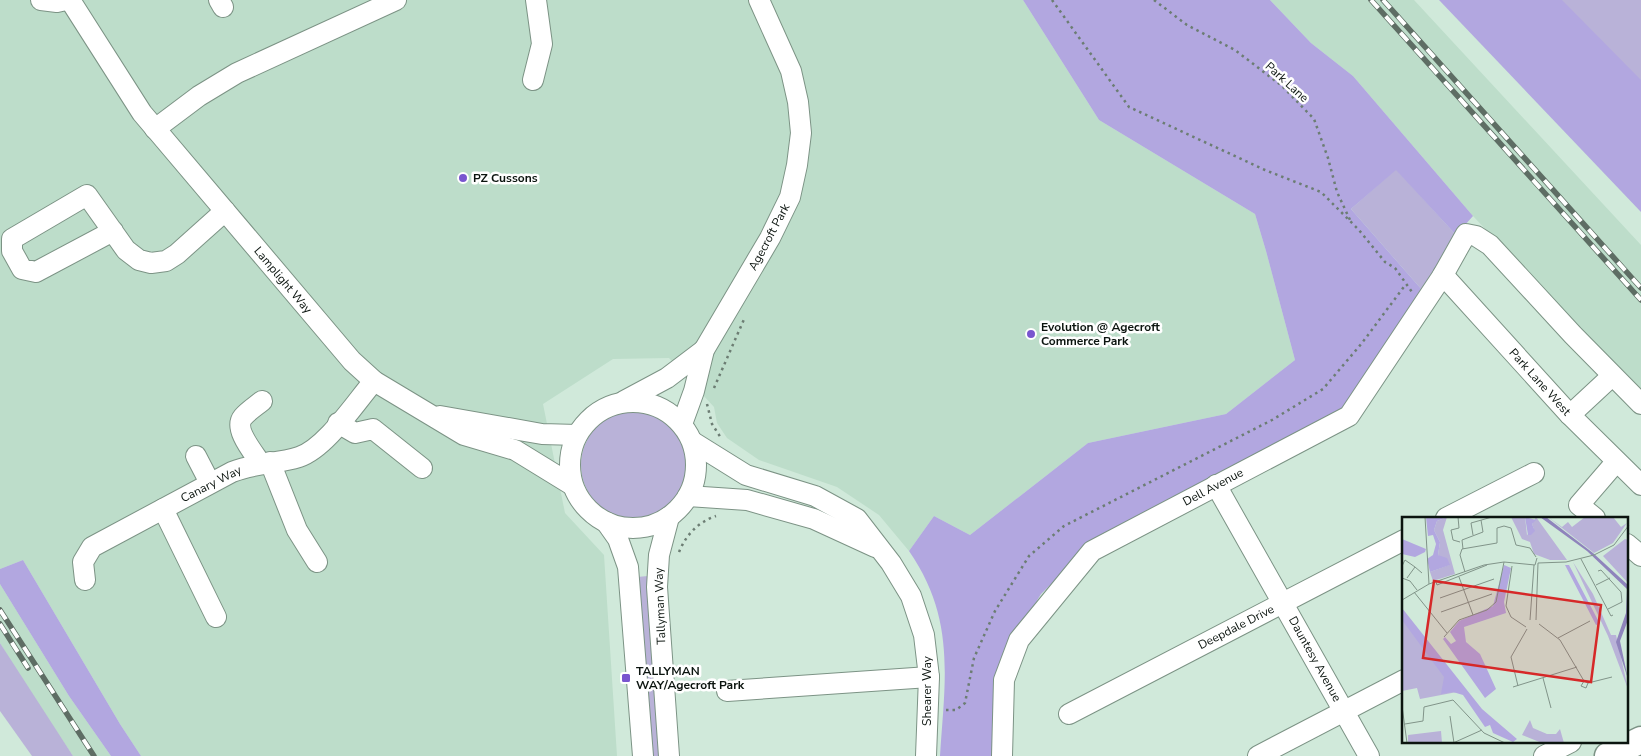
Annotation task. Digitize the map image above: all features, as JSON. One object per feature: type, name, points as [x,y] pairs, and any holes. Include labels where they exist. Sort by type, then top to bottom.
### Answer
[{"type":"street","points":[[41,0],[57,2],[66,0]]},
{"type":"street","name":"Lamplight Way","points":[[70,0],[142,113],[352,361],[374,381],[464,435],[515,450],[572,485]]},
{"type":"street","points":[[155,129],[198,96],[238,73],[396,0]]},
{"type":"street","name":"Agecroft Park","points":[[704,350],[770,238],[790,197],[797,165],[801,133],[798,102],[791,71],[759,0]]},
{"type":"street","points":[[533,80],[542,44],[534,1]]},
{"type":"street","points":[[113,231],[36,272],[22,270],[12,251],[12,239],[87,195],[113,231],[126,250],[139,260],[151,263],[166,261],[177,254],[225,211]]},
{"type":"street","name":"Dell Avenue","points":[[1002,756],[1004,680],[1019,640],[1092,551],[1349,416],[1443,275],[1466,234],[1476,236],[1490,245],[1612,376]]},
{"type":"street","name":"Park Lane West","points":[[1443,275],[1570,415],[1641,485]]},
{"type":"street","points":[[624,402],[646,402],[666,410],[682,424],[693,442],[696,460],[695,479],[688,496],[680,508],[669,517],[654,524],[638,528],[622,527],[606,522],[591,513],[580,500],[572,485],[569,468],[571,451],[577,435],[594,415],[605,407],[624,402],[667,378],[704,350]]},
{"type":"street","points":[[682,424],[694,391],[704,350]]},
{"type":"street","points":[[1570,415],[1612,376],[1641,404]]},
{"type":"street","name":"Canary Way","points":[[85,580],[83,562],[92,547],[210,483],[246,466],[300,456],[321,444],[374,381]]},
{"type":"street","points":[[262,401],[242,418],[240,425],[243,438],[265,463],[297,530],[317,562]]},
{"type":"street","points":[[426,413],[542,434],[577,435]]},
{"type":"street","points":[[338,423],[355,433],[373,429],[422,468]]},
{"type":"street","name":"Shearer Way","points":[[693,442],[746,475],[815,496],[857,519],[879,548],[902,579],[918,615],[927,649],[929,677],[926,756]]},
{"type":"street","points":[[196,456],[210,483]]},
{"type":"street","points":[[1594,517],[1578,505],[1616,462]]},
{"type":"street","points":[[1448,517],[1534,473]]},
{"type":"street","name":"Dauntesy Avenue","points":[[1216,485],[1369,756]]},
{"type":"street","points":[[688,496],[747,500],[814,519],[879,548]]},
{"type":"street","points":[[163,509],[216,617]]},
{"type":"street","name":"Tallyman Way","points":[[669,517],[659,555],[657,587],[669,756]]},
{"type":"street","points":[[606,522],[618,539],[628,567],[643,756]]},
{"type":"street","name":"Deepdale Drive","points":[[1069,714],[1402,541]]},
{"type":"street","points":[[1628,545],[1641,556]]},
{"type":"street","points":[[727,691],[929,677]]},
{"type":"street","points":[[1258,756],[1402,681]]},
{"type":"street","points":[[1544,756],[1566,744]]},
{"type":"path","points":[[1052,0],[1129,108],[1265,170],[1321,192],[1351,222],[1385,262],[1395,268],[1423,304]]},
{"type":"path","name":"Park Lane","points":[[1154,0],[1188,25],[1235,50],[1282,86],[1314,120],[1328,158],[1336,192],[1351,222]]},
{"type":"path","points":[[942,710],[956,710],[965,703],[974,658],[995,611],[1029,556],[1064,526],[1272,420],[1323,389],[1362,343],[1406,284]]},
{"type":"path","points":[[711,393],[745,316]]},
{"type":"path","points":[[707,402],[712,424],[724,442]]},
{"type":"path","points":[[677,558],[682,544],[688,535],[702,523],[718,515]]},
{"type":"shaded area","points":[[0,0],[1023,0],[1099,120],[1255,214],[1295,360],[1226,414],[1088,443],[970,535],[934,516],[909,551],[879,515],[837,487],[759,460],[727,438],[717,423],[714,407],[669,358],[613,359],[543,404],[565,513],[604,555],[617,756],[141,756],[23,560],[0,569]]},
{"type":"shaded area","points":[[1023,0],[1270,0],[1311,43],[1353,76],[1473,216],[1456,235],[1396,170],[1351,209],[1423,291],[1347,410],[1102,534],[1041,594],[999,663],[998,756],[940,756],[945,675],[941,625],[924,576],[909,551],[934,516],[970,535],[1088,443],[1226,414],[1295,360],[1255,214],[1099,120]]},
{"type":"shaded area","points":[[1270,0],[1414,0],[1641,245],[1641,390],[1569,318],[1473,216],[1353,76],[1311,43]]},
{"type":"shaded area","points":[[1439,0],[1562,0],[1641,80],[1641,212]]},
{"type":"shaded area","points":[[1493,0],[1641,0],[1641,151]]},
{"type":"shaded area","points":[[1396,169],[1456,235],[1423,291],[1351,209]]},
{"type":"shaded area","points":[[635,411],[656,415],[673,427],[685,444],[689,465],[685,486],[673,503],[656,515],[635,519],[614,515],[597,503],[585,486],[581,465],[585,444],[597,427],[614,415]]},
{"type":"shaded area","points":[[23,560],[141,756],[111,756],[69,696],[0,584],[0,569]]},
{"type":"shaded area","points":[[648,576],[662,756],[651,756],[637,577]]},
{"type":"shaded area","points":[[0,584],[69,696],[111,756],[73,756],[22,680],[0,643]]},
{"type":"shaded area","points":[[0,643],[73,756],[32,756],[0,711]]},
{"type":"railway","points":[[1371,0],[1641,300]]},
{"type":"railway","points":[[1383,0],[1641,288]]},
{"type":"railway","points":[[0,610],[94,756]]},
{"type":"railway","points":[[0,624],[28,668]]},
{"type":"place","name":"PZ Cussons","points":[[463,178]]},
{"type":"place","name":"Evolution @ Agecroft Commerce Park","points":[[1031,334]]},
{"type":"place","name":"TALLYMAN WAY/Agecroft Park","points":[[626,678]]}]
